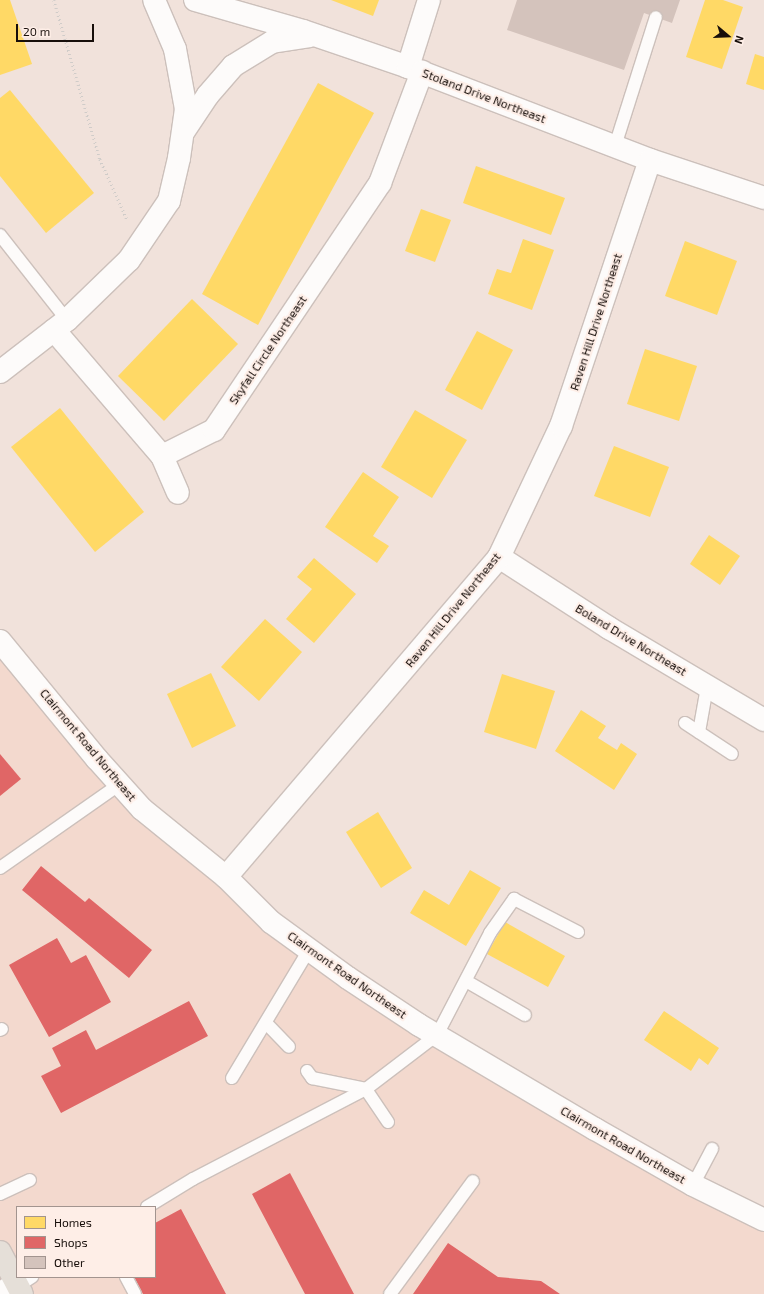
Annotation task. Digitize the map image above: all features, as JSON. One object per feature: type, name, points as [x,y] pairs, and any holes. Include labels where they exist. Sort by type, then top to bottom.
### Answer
[{"type":"main road","points":[[0,1252],[18,1287]]},
{"type":"street","points":[[0,372],[61,325],[129,260],[169,201],[183,133],[186,109],[175,49],[154,0]]},
{"type":"street","name":"Skyfall Circle Northeast","points":[[162,456],[214,430],[380,183],[415,70],[429,0]]},
{"type":"street","name":"Stoland Drive Northeast","points":[[198,1],[315,35],[415,70],[650,160],[764,198]]},
{"type":"street","points":[[183,133],[208,95],[233,66],[272,42],[315,35]]},
{"type":"street","name":"Raven Hill Drive Northeast","points":[[226,878],[499,557],[561,426],[650,160]]},
{"type":"street","points":[[61,325],[162,456],[178,493]]},
{"type":"street","name":"Boland Drive Northeast","points":[[499,557],[609,628],[764,720]]},
{"type":"street","name":"Clairmont Road Northeast","points":[[0,641],[142,809],[226,878],[271,922],[309,950],[438,1035],[693,1185],[764,1220]]},
{"type":"lane","points":[[615,146],[656,17]]},
{"type":"lane","points":[[0,235],[61,325]]},
{"type":"lane","points":[[699,732],[707,687]]},
{"type":"lane","points":[[685,723],[732,754]]},
{"type":"lane","points":[[0,868],[120,784]]},
{"type":"lane","points":[[149,1206],[193,1179],[366,1089],[438,1035],[490,933],[514,899],[578,932]]},
{"type":"lane","points":[[232,1078],[309,950]]},
{"type":"lane","points":[[466,981],[525,1014]]},
{"type":"lane","points":[[266,1023],[289,1047]]},
{"type":"lane","points":[[307,1071],[312,1078],[366,1089],[388,1122]]},
{"type":"lane","points":[[693,1185],[712,1148]]},
{"type":"lane","points":[[0,1194],[30,1180]]},
{"type":"lane","points":[[390,1294],[473,1181]]},
{"type":"lane","points":[[127,1278],[135,1294]]},
{"type":"path","points":[[54,0],[100,159],[129,224]]},
{"type":"shaded area","points":[[0,643],[49,718],[212,868],[424,1016],[667,1160],[764,1213],[764,1294],[0,1294]]},
{"type":"building: Homes","points":[[0,0],[10,0],[32,64],[0,75]]},
{"type":"building: Homes","points":[[331,0],[379,0],[373,16]]},
{"type":"building: Homes","points":[[705,0],[723,0],[743,7],[722,69],[686,57]]},
{"type":"building: Homes","points":[[755,54],[764,57],[764,90],[746,84]]},
{"type":"building: Homes","points":[[318,83],[374,113],[258,325],[202,294]]},
{"type":"building: Homes","points":[[10,90],[94,193],[46,233],[0,176],[0,98]]},
{"type":"building: Homes","points":[[476,166],[565,198],[551,235],[463,203]]},
{"type":"building: Homes","points":[[421,209],[451,220],[435,262],[405,251]]},
{"type":"building: Homes","points":[[523,239],[554,250],[532,310],[488,294],[497,269],[511,273]]},
{"type":"building: Homes","points":[[685,241],[737,261],[717,315],[665,296]]},
{"type":"building: Homes","points":[[192,299],[238,344],[164,421],[118,376]]},
{"type":"building: Homes","points":[[477,331],[513,350],[482,410],[445,390]]},
{"type":"building: Homes","points":[[645,349],[697,366],[679,421],[627,404]]},
{"type":"building: Homes","points":[[60,408],[144,512],[95,552],[11,447]]},
{"type":"building: Homes","points":[[415,410],[467,440],[432,498],[381,467]]},
{"type":"building: Homes","points":[[614,446],[669,467],[650,517],[594,496]]},
{"type":"building: Homes","points":[[363,472],[399,497],[373,536],[389,546],[377,563],[325,527]]},
{"type":"building: Homes","points":[[709,535],[740,556],[720,585],[690,564]]},
{"type":"building: Homes","points":[[314,558],[356,594],[314,643],[286,619],[312,589],[297,577]]},
{"type":"building: Homes","points":[[265,619],[302,652],[259,701],[221,667]]},
{"type":"building: Homes","points":[[211,673],[236,726],[192,748],[167,694]]},
{"type":"building: Homes","points":[[502,674],[555,691],[536,749],[484,732]]},
{"type":"building: Homes","points":[[581,710],[606,726],[598,738],[617,750],[621,743],[637,754],[614,790],[555,751]]},
{"type":"building: Homes","points":[[378,812],[412,868],[381,888],[346,832]]},
{"type":"building: Homes","points":[[470,870],[501,888],[466,946],[410,913],[424,890],[449,905]]},
{"type":"building: Homes","points":[[505,922],[565,956],[548,987],[487,954]]},
{"type":"building: Homes","points":[[664,1011],[719,1048],[708,1065],[699,1058],[691,1071],[644,1040]]},
{"type":"building: Shops","points":[[0,754],[21,779],[0,796]]},
{"type":"building: Shops","points":[[41,866],[85,902],[89,898],[152,950],[129,978],[22,890]]},
{"type":"building: Shops","points":[[57,938],[71,963],[86,955],[111,1002],[49,1037],[9,965]]},
{"type":"building: Shops","points":[[189,1001],[208,1036],[61,1113],[41,1076],[61,1066],[52,1048],[86,1030],[96,1050]]},
{"type":"building: Shops","points":[[290,1173],[354,1294],[305,1294],[252,1194]]},
{"type":"building: Shops","points":[[181,1209],[226,1294],[143,1294],[135,1278],[156,1278],[156,1222]]},
{"type":"building: Shops","points":[[448,1243],[498,1277],[541,1281],[560,1294],[413,1294]]},
{"type":"building: Other","points":[[517,0],[680,0],[672,23],[644,13],[624,70],[507,30]]}]
